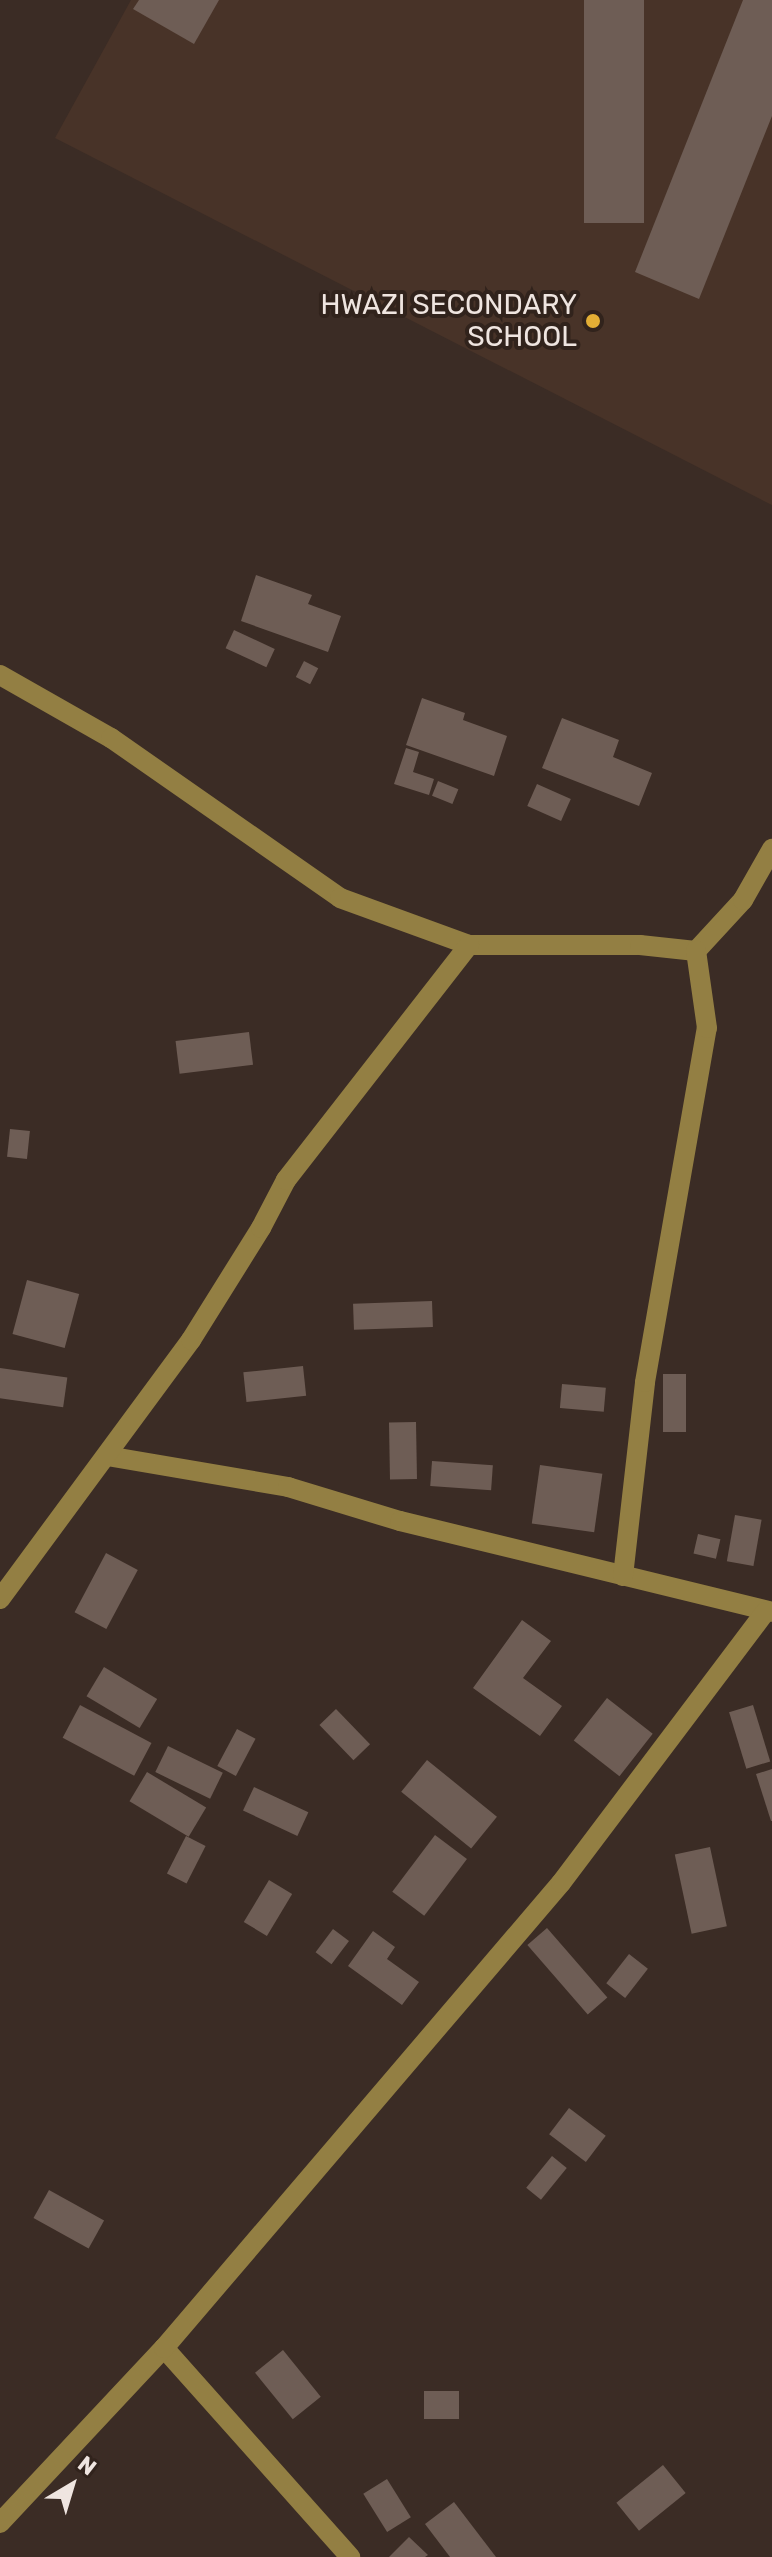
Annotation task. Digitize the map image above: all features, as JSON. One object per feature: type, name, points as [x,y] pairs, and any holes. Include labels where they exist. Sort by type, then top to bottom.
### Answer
[{"type":"street","points":[[0,675],[111,738],[340,898],[469,945],[640,945],[696,951]]},
{"type":"street","points":[[696,951],[743,900],[772,849]]},
{"type":"street","points":[[0,1599],[107,1456],[226,1287],[286,1180],[469,945]]},
{"type":"street","points":[[623,1576],[645,1382],[707,1028],[696,951]]},
{"type":"street","points":[[0,2523],[164,2348],[561,1883],[769,1612],[400,1521],[288,1487],[107,1456]]},
{"type":"street","points":[[164,2348],[350,2557]]},
{"type":"shaded area","name":"HWAZI SECONDARY SCHOOL","points":[[131,0],[772,0],[772,505],[55,138]]},
{"type":"building","points":[[139,0],[219,0],[194,44],[133,9]]},
{"type":"building","points":[[584,0],[644,0],[644,223],[584,223]]},
{"type":"building","points":[[743,0],[772,0],[772,116],[699,299],[635,272]]},
{"type":"building","points":[[256,575],[312,595],[308,604],[341,616],[328,652],[241,621]]},
{"type":"building","points":[[234,630],[275,649],[266,667],[226,648]]},
{"type":"building","points":[[304,661],[318,668],[310,684],[296,677]]},
{"type":"building","points":[[422,698],[465,713],[463,720],[507,736],[494,776],[406,745]]},
{"type":"building","points":[[562,718],[619,740],[613,757],[652,773],[639,806],[542,768]]},
{"type":"building","points":[[406,748],[419,752],[413,772],[434,779],[429,795],[394,784]]},
{"type":"building","points":[[438,781],[458,789],[452,804],[432,796]]},
{"type":"building","points":[[537,784],[571,799],[561,821],[527,806]]},
{"type":"building","points":[[249,1032],[253,1065],[180,1074],[176,1041]]},
{"type":"building","points":[[10,1129],[30,1131],[27,1159],[7,1157]]},
{"type":"building","points":[[27,1280],[79,1294],[65,1348],[13,1334]]},
{"type":"building","points":[[432,1301],[433,1327],[354,1330],[353,1304]]},
{"type":"building","points":[[303,1366],[306,1396],[246,1402],[243,1372]]},
{"type":"building","points":[[0,1368],[67,1377],[63,1407],[0,1398]]},
{"type":"building","points":[[663,1374],[686,1374],[686,1432],[663,1432]]},
{"type":"building","points":[[562,1384],[606,1388],[604,1412],[560,1408]]},
{"type":"building","points":[[389,1422],[416,1422],[417,1479],[390,1479]]},
{"type":"building","points":[[432,1461],[493,1465],[491,1490],[430,1486]]},
{"type":"building","points":[[540,1465],[602,1474],[594,1532],[532,1523]]},
{"type":"building","points":[[735,1515],[762,1520],[753,1566],[727,1561]]},
{"type":"building","points":[[698,1534],[720,1539],[716,1559],[694,1553]]},
{"type":"building","points":[[106,1553],[138,1570],[106,1629],[75,1612]]},
{"type":"building","points":[[522,1620],[551,1641],[523,1678],[562,1706],[540,1736],[473,1688]]},
{"type":"building","points":[[104,1667],[157,1699],[140,1728],[86,1696]]},
{"type":"building","points":[[607,1698],[653,1734],[619,1776],[574,1741]]},
{"type":"building","points":[[80,1705],[152,1743],[134,1776],[63,1738]]},
{"type":"building","points":[[753,1705],[770,1761],[746,1769],[729,1712]]},
{"type":"building","points":[[336,1709],[370,1744],[353,1760],[319,1725]]},
{"type":"building","points":[[237,1729],[256,1739],[236,1776],[217,1766]]},
{"type":"building","points":[[168,1746],[223,1773],[210,1799],[155,1772]]},
{"type":"building","points":[[427,1760],[497,1817],[471,1849],[401,1792]]},
{"type":"building","points":[[772,1769],[772,1821],[771,1821],[756,1774]]},
{"type":"building","points":[[147,1772],[206,1808],[189,1837],[129,1801]]},
{"type":"building","points":[[254,1787],[308,1812],[297,1836],[243,1811]]},
{"type":"building","points":[[435,1835],[467,1859],[424,1916],[392,1892]]},
{"type":"building","points":[[186,1836],[206,1846],[187,1883],[167,1873]]},
{"type":"building","points":[[710,1847],[727,1926],[692,1934],[675,1854]]},
{"type":"building","points":[[269,1880],[292,1894],[267,1936],[244,1922]]},
{"type":"building","points":[[547,1928],[607,1997],[588,2014],[527,1945]]},
{"type":"building","points":[[333,1929],[349,1941],[332,1964],[316,1952]]},
{"type":"building","points":[[373,1931],[395,1947],[387,1959],[419,1982],[402,2005],[348,1966]]},
{"type":"building","points":[[629,1954],[648,1969],[625,1998],[606,1983]]},
{"type":"building","points":[[569,2108],[606,2136],[586,2162],[549,2134]]},
{"type":"building","points":[[552,2156],[567,2168],[541,2200],[526,2188]]},
{"type":"building","points":[[49,2190],[104,2221],[89,2249],[33,2218]]},
{"type":"building","points":[[283,2350],[321,2397],[293,2419],[255,2373]]},
{"type":"building","points":[[424,2391],[459,2391],[459,2419],[424,2419]]},
{"type":"building","points":[[663,2465],[686,2493],[639,2531],[616,2503]]},
{"type":"building","points":[[387,2479],[411,2517],[387,2532],[363,2494]]},
{"type":"building","points":[[454,2502],[496,2557],[450,2557],[425,2524]]},
{"type":"building","points":[[409,2537],[428,2555],[389,2557]]},
{"type":"place","name":"HWAZI SECONDARY SCHOOL","points":[[593,321]]}]
